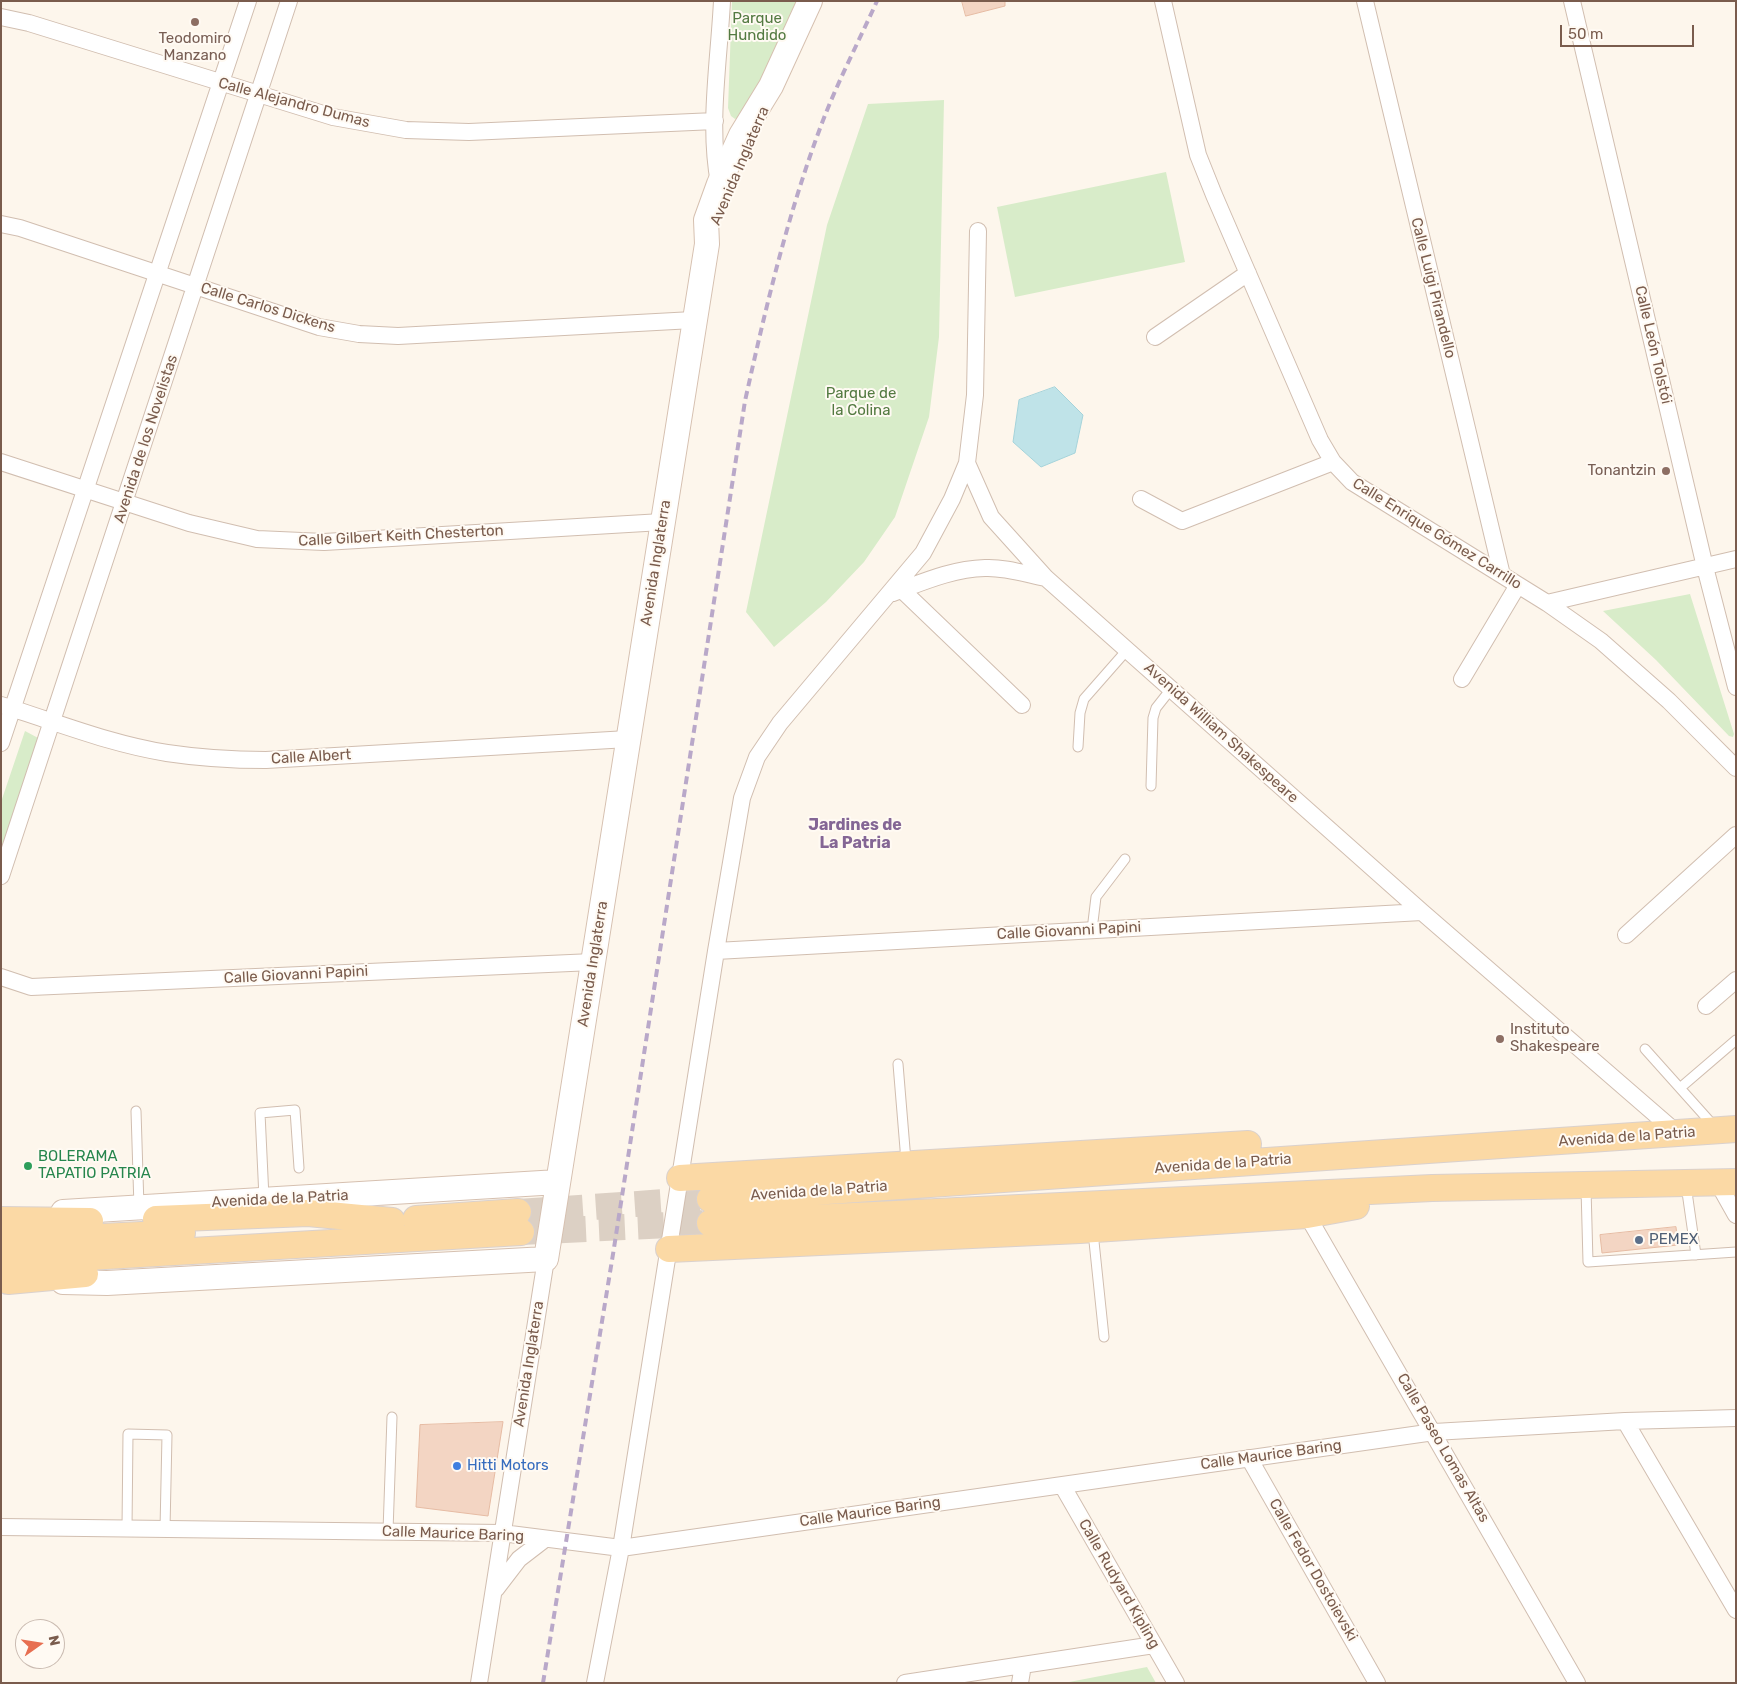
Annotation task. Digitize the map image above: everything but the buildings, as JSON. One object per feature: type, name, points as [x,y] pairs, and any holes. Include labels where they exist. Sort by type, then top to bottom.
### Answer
[{"type":"main road","name":"Avenida de la Patria","points":[[1727,1130],[1453,1148],[710,1211],[1456,1188],[1686,1183],[1730,1179]]},
{"type":"main road","points":[[680,1178],[1312,1141],[1453,1148]]},
{"type":"main road","points":[[669,1249],[1092,1229],[1307,1215],[1456,1188]]},
{"type":"main road","points":[[1,1220],[90,1221],[308,1213],[392,1230]]},
{"type":"main road","name":"Avenida de la Patria","points":[[1,1242],[392,1230],[519,1222]]},
{"type":"main road","points":[[4,1274],[104,1272],[392,1230]]},
{"type":"street","points":[[1,743],[7,706],[87,489],[248,1]]},
{"type":"street","name":"Avenida de los Novelistas","points":[[1,876],[198,286],[289,1]]},
{"type":"street","points":[[719,184],[716,164],[715,121],[722,1]]},
{"type":"street","name":"Avenida Inglaterra","points":[[479,1683],[693,320],[707,244],[706,220],[740,135],[771,86],[810,1]]},
{"type":"street","name":"Calle Enrique Gómez Carrillo","points":[[1162,1],[1198,155],[1320,440],[1333,462],[1352,482],[1547,602],[1601,641],[1662,695],[1736,768]]},
{"type":"street","name":"Calle Luigi Pirandello","points":[[1365,1],[1502,575]]},
{"type":"street","name":"Calle León Tolstói","points":[[1572,1],[1705,567],[1736,687]]},
{"type":"street","name":"Calle Alejandro Dumas","points":[[1,17],[29,23],[221,84],[360,123],[436,132],[715,121]]},
{"type":"street","name":"Avenida Inglaterra","points":[[707,244],[765,113],[771,86]]},
{"type":"street","name":"Calle Carlos Dickens","points":[[1,224],[20,228],[159,273],[319,327],[359,334],[398,336],[693,320]]},
{"type":"street","points":[[595,1683],[622,1548],[716,951],[742,798],[757,757],[780,723],[923,552],[952,499],[967,463],[975,395],[978,231]]},
{"type":"street","points":[[1155,337],[1248,273]]},
{"type":"street","name":"Calle Gilbert Keith Chesterton","points":[[1,462],[189,523],[257,539],[324,542],[662,522]]},
{"type":"street","points":[[1141,499],[1182,522],[1333,462]]},
{"type":"street","name":"Avenida William Shakespeare","points":[[967,463],[992,517],[1046,578],[1422,912],[1677,1133]]},
{"type":"street","points":[[1006,570],[1018,565],[1022,559],[1016,543]]},
{"type":"street","points":[[1547,602],[1736,559]]},
{"type":"street","points":[[886,596],[943,574],[965,570],[987,568],[1046,578]]},
{"type":"street","points":[[1462,679],[1518,585]]},
{"type":"street","points":[[902,590],[1022,705]]},
{"type":"street","name":"Calle Albert","points":[[7,706],[114,741],[165,752],[219,760],[266,760],[628,739]]},
{"type":"street","points":[[1626,935],[1736,835]]},
{"type":"street","name":"Calle Giovanni Papini","points":[[716,951],[1422,912]]},
{"type":"street","name":"Calle Giovanni Papini","points":[[1,977],[31,987],[593,962]]},
{"type":"street","points":[[1706,1006],[1736,980]]},
{"type":"street","points":[[1730,1179],[1736,1215]]},
{"type":"street","name":"Avenida de la Patria","points":[[1,1220],[82,1210],[264,1201],[558,1182]]},
{"type":"street","name":"Calle Paseo Lomas Altas","points":[[1307,1215],[1578,1683]]},
{"type":"street","points":[[4,1274],[107,1282],[546,1259]]},
{"type":"street","name":"Calle Maurice Baring","points":[[1,1526],[502,1533],[622,1548],[1434,1432],[1626,1421],[1736,1418]]},
{"type":"street","points":[[1626,1421],[1736,1610]]},
{"type":"street","name":"Calle Fedor Dostoievski","points":[[1249,1458],[1377,1683]]},
{"type":"street","name":"Calle Rudyard Kipling","points":[[1062,1485],[1176,1683]]},
{"type":"street","points":[[493,1593],[519,1559],[545,1539]]},
{"type":"street","points":[[905,1683],[1154,1645]]},
{"type":"street","points":[[1020,1683],[1023,1665]]},
{"type":"lane","points":[[1078,747],[1080,713],[1084,700],[1110,667],[1127,650]]},
{"type":"lane","points":[[1151,786],[1153,718],[1156,708],[1171,689]]},
{"type":"lane","points":[[1092,930],[1096,897],[1125,859]]},
{"type":"lane","points":[[1680,1088],[1736,1040]]},
{"type":"lane","points":[[1645,1049],[1680,1088],[1727,1130]]},
{"type":"lane","points":[[898,1064],[906,1164]]},
{"type":"lane","points":[[264,1201],[260,1113],[296,1110],[299,1168]]},
{"type":"lane","points":[[136,1111],[139,1207]]},
{"type":"lane","points":[[1686,1183],[1696,1255]]},
{"type":"lane","points":[[1586,1185],[1588,1262],[1736,1252]]},
{"type":"lane","points":[[1092,1229],[1104,1337]]},
{"type":"lane","points":[[388,1532],[392,1417]]},
{"type":"lane","points":[[127,1528],[128,1434],[167,1435],[165,1529]]},
{"type":"green space","name":"Parque Hundido","points":[[732,1],[797,1],[745,115],[735,119],[731,116],[728,108]]},
{"type":"green space","name":"Parque de la Colina","points":[[944,100],[939,337],[929,417],[895,517],[864,562],[826,602],[774,647],[746,612],[827,225],[868,104]]},
{"type":"green space","points":[[1166,172],[1185,262],[1015,297],[997,207]]},
{"type":"green space","points":[[1690,594],[1734,734],[1733,737],[1729,736],[1656,660],[1603,611]]},
{"type":"green space","points":[[25,731],[40,739],[1,853],[1,802]]},
{"type":"green space","points":[[1147,1667],[1156,1683],[1064,1683]]},
{"type":"water","points":[[1055,387],[1083,415],[1075,453],[1041,467],[1013,442],[1019,400]]},
{"type":"tunnel","points":[[518,1212],[710,1199]]},
{"type":"tunnel","points":[[521,1232],[710,1223]]},
{"type":"railway","points":[[543,1683],[614,1248],[745,401],[788,225],[810,157],[835,92],[877,1]]},
{"type":"place","name":"Teodomiro Manzano","points":[[195,22]]},
{"type":"place","name":"Tonantzin","points":[[1666,471]]},
{"type":"place","name":"Instituto Shakespeare","points":[[1500,1039]]},
{"type":"place","name":"BOLERAMA TAPATIO PATRIA","points":[[28,1166]]},
{"type":"place","name":"PEMEX","points":[[1639,1240]]},
{"type":"place","name":"Hitti Motors","points":[[457,1466]]},
{"type":"district","name":"Jardines de La Patria","points":[[855,834]]}]
